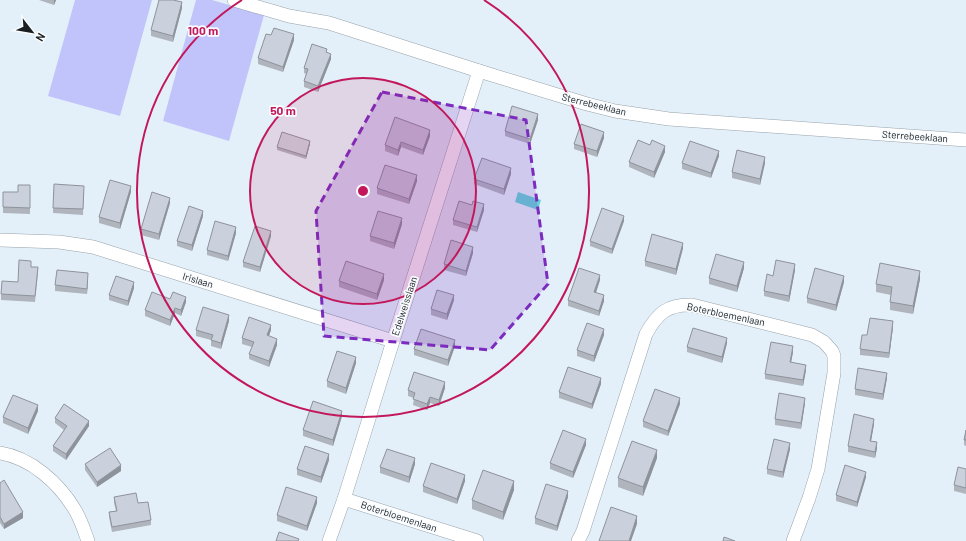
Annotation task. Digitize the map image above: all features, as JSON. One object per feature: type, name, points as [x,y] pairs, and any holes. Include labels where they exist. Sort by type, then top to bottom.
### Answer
[{"type":"street","name":"Sterrebeeklaan","points":[[234,0],[289,16],[329,23],[587,104],[638,114],[696,121],[966,140]]},
{"type":"street","name":"Edelweisslaan","points":[[329,541],[344,499],[479,71]]},
{"type":"street","name":"Irislaan","points":[[0,240],[59,242],[93,247],[393,341]]},
{"type":"street","name":"Boterbloemenlaan","points":[[578,541],[583,531],[646,334],[661,313],[671,307],[685,305],[692,305],[812,335],[824,342],[834,356],[834,373],[818,469],[793,541]]},
{"type":"street","points":[[0,453],[27,463],[55,485],[74,509],[82,524],[88,541]]},
{"type":"street","name":"Boterbloemenlaan","points":[[344,499],[477,541]]},
{"type":"highlighted area","points":[[382,92],[526,120],[548,284],[490,350],[324,336],[316,211]]},
{"type":"shaded area","points":[[75,0],[152,0],[120,116],[48,96]]},
{"type":"shaded area","points":[[196,0],[212,0],[264,15],[229,141],[163,121]]},
{"type":"shaded area","points":[[518,192],[541,200],[538,210],[515,202]]},
{"type":"building","points":[[159,0],[173,0],[182,2],[173,36],[151,30]]},
{"type":"building","points":[[274,28],[294,34],[283,67],[258,58],[266,34],[271,35]]},
{"type":"building","points":[[312,44],[327,49],[326,52],[331,54],[318,86],[304,81],[308,69],[304,68]]},
{"type":"building","points":[[512,106],[538,114],[530,139],[505,131]]},
{"type":"building","points":[[395,117],[430,130],[423,150],[401,142],[398,150],[385,145]]},
{"type":"building","points":[[581,124],[604,132],[597,151],[574,144]]},
{"type":"building","points":[[282,132],[310,141],[306,156],[277,147]]},
{"type":"building","points":[[638,140],[650,145],[652,140],[665,146],[654,172],[629,162]]},
{"type":"building","points":[[690,141],[719,151],[711,173],[682,163]]},
{"type":"building","points":[[737,150],[765,157],[760,179],[732,172]]},
{"type":"building","points":[[482,158],[511,168],[504,189],[474,179]]},
{"type":"building","points":[[385,165],[417,175],[409,199],[377,188]]},
{"type":"building","points":[[110,180],[131,186],[120,223],[99,217]]},
{"type":"building","points":[[54,184],[84,186],[83,209],[53,208]]},
{"type":"building","points":[[18,185],[30,185],[30,208],[3,207],[3,192],[18,192]]},
{"type":"building","points":[[152,192],[170,198],[159,234],[141,229]]},
{"type":"building","points":[[459,201],[472,205],[473,201],[484,204],[477,227],[453,220]]},
{"type":"building","points":[[189,206],[203,211],[192,245],[177,241]]},
{"type":"building","points":[[602,208],[624,216],[612,249],[590,241]]},
{"type":"building","points":[[378,211],[402,218],[394,243],[370,236]]},
{"type":"building","points":[[215,221],[236,227],[228,256],[207,250]]},
{"type":"building","points":[[255,226],[271,231],[260,267],[243,262]]},
{"type":"building","points":[[652,234],[683,243],[676,269],[645,261]]},
{"type":"building","points":[[451,240],[473,247],[466,271],[444,264]]},
{"type":"building","points":[[716,254],[744,262],[737,286],[709,278]]},
{"type":"building","points":[[19,260],[31,261],[31,267],[38,267],[35,296],[1,294],[2,281],[18,282]]},
{"type":"building","points":[[776,260],[795,264],[789,296],[764,291],[767,274],[773,276]]},
{"type":"building","points":[[346,261],[384,274],[377,294],[339,281]]},
{"type":"building","points":[[880,263],[920,271],[913,306],[890,302],[892,287],[876,284]]},
{"type":"building","points":[[579,268],[600,275],[594,292],[604,295],[599,311],[568,300]]},
{"type":"building","points":[[815,268],[844,276],[836,305],[807,298]]},
{"type":"building","points":[[57,270],[88,273],[87,289],[55,285]]},
{"type":"building","points":[[116,276],[134,282],[128,301],[109,295]]},
{"type":"building","points":[[437,290],[454,295],[447,314],[431,309]]},
{"type":"building","points":[[152,292],[170,299],[173,292],[186,297],[181,310],[175,308],[170,320],[145,310]]},
{"type":"building","points":[[203,307],[229,315],[221,343],[211,340],[213,335],[196,330]]},
{"type":"building","points":[[249,317],[271,325],[267,335],[277,339],[269,361],[249,354],[254,342],[242,338]]},
{"type":"building","points":[[870,318],[893,321],[889,353],[860,349],[862,335],[867,335]]},
{"type":"building","points":[[587,323],[604,329],[594,356],[577,350]]},
{"type":"building","points":[[693,328],[727,338],[722,357],[687,347]]},
{"type":"building","points":[[421,329],[455,340],[448,360],[414,349]]},
{"type":"building","points":[[771,342],[793,346],[790,362],[806,365],[803,380],[765,374]]},
{"type":"building","points":[[337,351],[356,357],[346,388],[327,381]]},
{"type":"building","points":[[568,367],[601,378],[592,404],[559,392]]},
{"type":"building","points":[[858,368],[887,373],[883,394],[855,389]]},
{"type":"building","points":[[414,372],[445,382],[439,400],[430,397],[427,404],[413,399],[415,393],[408,390]]},
{"type":"building","points":[[655,389],[680,398],[668,431],[643,421]]},
{"type":"building","points":[[779,393],[805,398],[801,423],[775,419]]},
{"type":"building","points":[[13,395],[38,405],[28,428],[3,417]]},
{"type":"building","points":[[313,401],[342,411],[333,440],[303,430]]},
{"type":"building","points":[[64,404],[89,421],[66,454],[53,446],[67,426],[55,418]]},
{"type":"building","points":[[854,414],[874,419],[870,441],[877,442],[875,452],[848,446]]},
{"type":"building","points":[[563,430],[586,439],[573,472],[550,463]]},
{"type":"building","points":[[774,439],[790,443],[783,472],[767,469]]},
{"type":"building","points":[[632,441],[657,450],[643,487],[618,478]]},
{"type":"building","points":[[305,446],[329,454],[321,477],[297,469]]},
{"type":"building","points":[[110,448],[121,465],[97,482],[85,464]]},
{"type":"building","points":[[387,449],[415,458],[409,477],[380,467]]},
{"type":"building","points":[[431,463],[465,475],[457,499],[423,486]]},
{"type":"building","points":[[845,465],[866,472],[857,502],[836,495]]},
{"type":"building","points":[[958,467],[966,469],[966,488],[954,485]]},
{"type":"building","points":[[483,470],[514,481],[503,512],[472,500]]},
{"type":"building","points":[[4,480],[23,512],[4,524],[0,517],[0,483]]},
{"type":"building","points":[[546,484],[568,491],[557,526],[535,518]]},
{"type":"building","points":[[286,487],[317,497],[307,526],[277,515]]},
{"type":"building","points":[[136,493],[138,503],[148,502],[151,520],[112,527],[109,512],[117,511],[114,497]]},
{"type":"building","points":[[611,507],[637,516],[629,541],[599,541]]},
{"type":"building","points":[[279,532],[299,539],[298,541],[276,541]]},
{"type":"building","points":[[724,537],[735,541],[723,541]]}]
